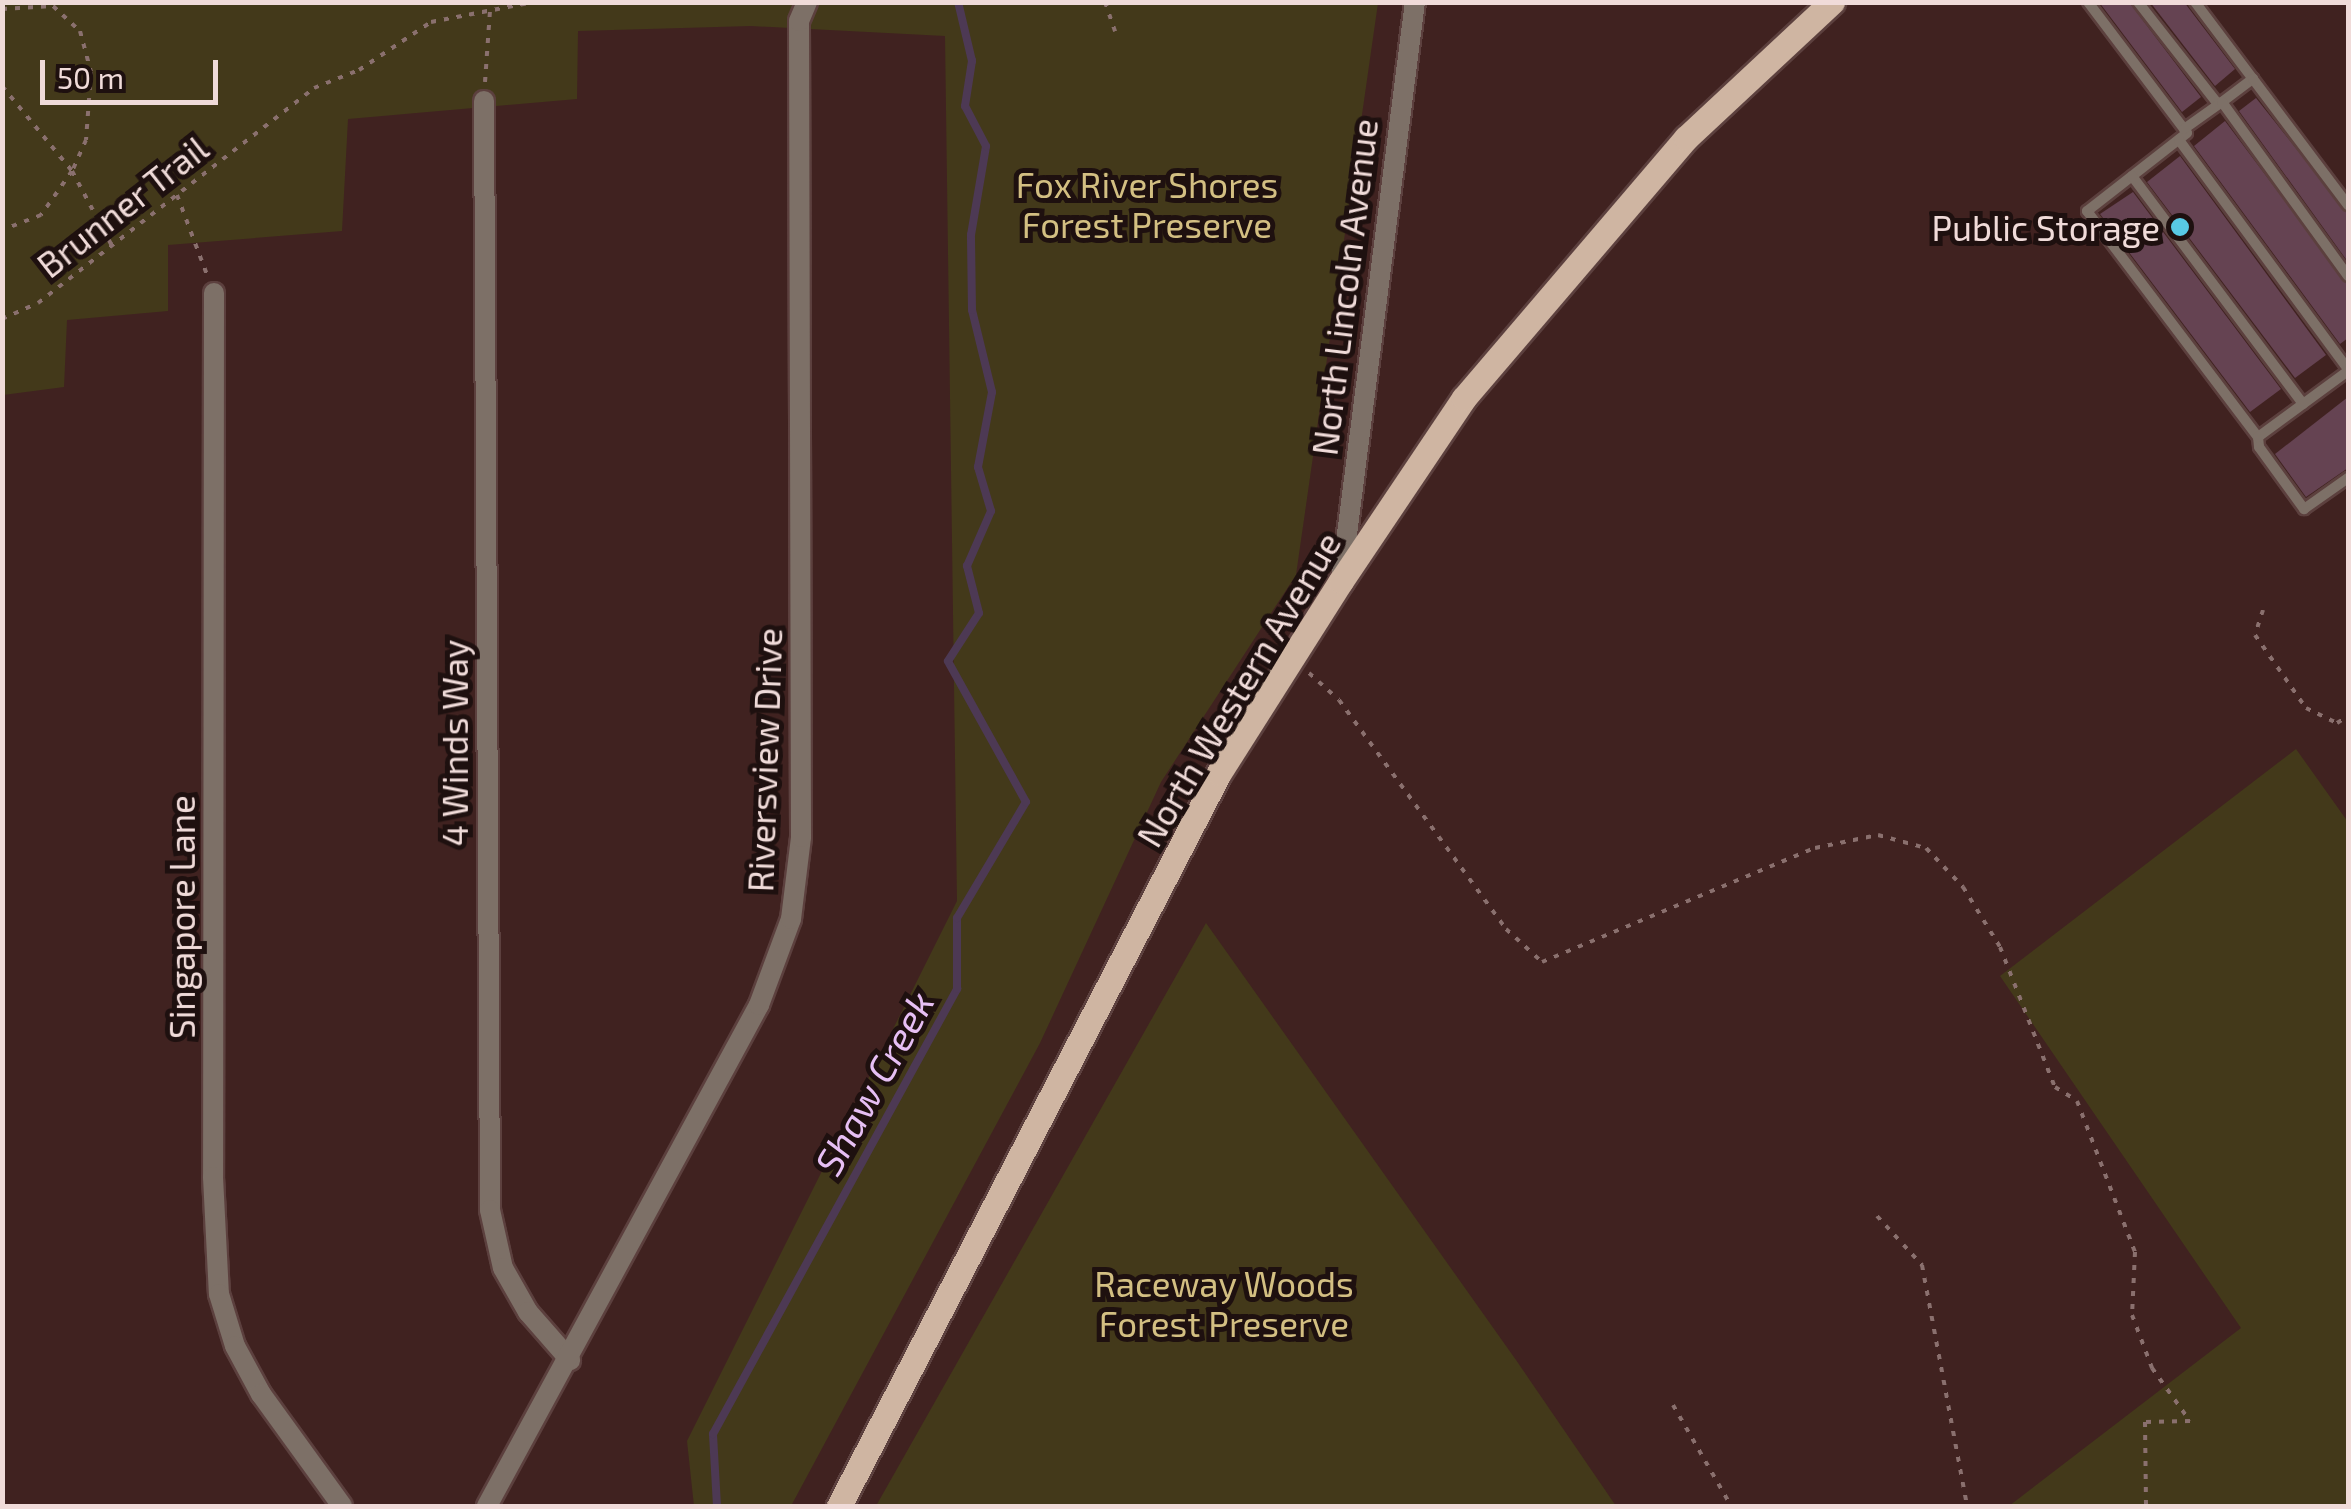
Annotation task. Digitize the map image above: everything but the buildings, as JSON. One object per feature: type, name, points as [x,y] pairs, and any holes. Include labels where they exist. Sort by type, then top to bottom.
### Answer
[{"type":"main road","name":"North Western Avenue","points":[[839,1506],[1219,773],[1341,580],[1476,384],[1686,138],[1832,2]]},
{"type":"street","name":"Riversview Drive","points":[[487,1506],[570,1360],[759,1004],[791,920],[801,836],[799,21],[807,2]]},
{"type":"street","name":"North Lincoln Avenue","points":[[1341,580],[1415,2]]},
{"type":"street","name":"4 Winds Way","points":[[484,101],[490,1210],[504,1268],[528,1312],[570,1360]]},
{"type":"street","name":"Singapore Lane","points":[[214,293],[213,1177],[219,1294],[235,1346],[261,1394],[342,1506]]},
{"type":"lane","points":[[2088,2],[2348,370],[2258,437]]},
{"type":"lane","points":[[2138,2],[2220,103],[2348,276]]},
{"type":"lane","points":[[2195,2],[2348,205]]},
{"type":"lane","points":[[2252,79],[2087,211],[2258,437],[2304,509],[2348,478]]},
{"type":"lane","points":[[2132,176],[2304,404]]},
{"type":"path","name":"Brunner Trail","points":[[2,319],[38,303],[314,88],[360,70],[431,22],[534,2]]},
{"type":"path","points":[[642,2],[725,2]]},
{"type":"path","points":[[1104,2],[1115,31]]},
{"type":"path","points":[[2,8],[52,6],[80,31],[91,72],[86,140],[72,171],[41,216],[2,230]]},
{"type":"path","points":[[484,101],[490,11]]},
{"type":"path","points":[[2,86],[72,171],[112,246]]},
{"type":"path","points":[[177,195],[214,293]]},
{"type":"path","points":[[2263,610],[2255,635],[2306,708],[2337,723],[2348,716]]},
{"type":"path","points":[[1307,672],[1339,700],[1506,930],[1542,962],[1815,848],[1878,835],[1926,848],[1963,887],[2000,947],[2056,1087],[2077,1101],[2135,1252],[2132,1315],[2152,1368],[2190,1421],[2145,1422],[2146,1506]]},
{"type":"path","points":[[1877,1216],[1922,1265],[1967,1506]]},
{"type":"path","points":[[1674,1406],[1731,1506]]},
{"type":"green space","name":"Fox River Shores Forest Preserve","points":[[2,3],[1378,3],[1296,575],[1161,782],[1040,1043],[791,1506],[694,1506],[687,1441],[957,901],[945,36],[751,26],[578,31],[577,99],[348,119],[342,231],[168,245],[168,311],[67,320],[64,387],[3,395]]},
{"type":"green space","points":[[2296,749],[2348,822],[2348,1506],[2009,1506],[2241,1328],[2000,976]]},
{"type":"green space","name":"Raceway Woods Forest Preserve","points":[[1206,923],[1516,1360],[1616,1506],[876,1506]]},
{"type":"waterway","name":"Shaw Creek","points":[[717,1506],[713,1434],[957,989],[957,918],[1026,802],[948,661],[979,613],[967,566],[991,511],[978,467],[992,392],[972,310],[971,235],[986,146],[965,106],[972,61],[958,2]]},
{"type":"place","name":"Public Storage","points":[[2180,227]]}]
